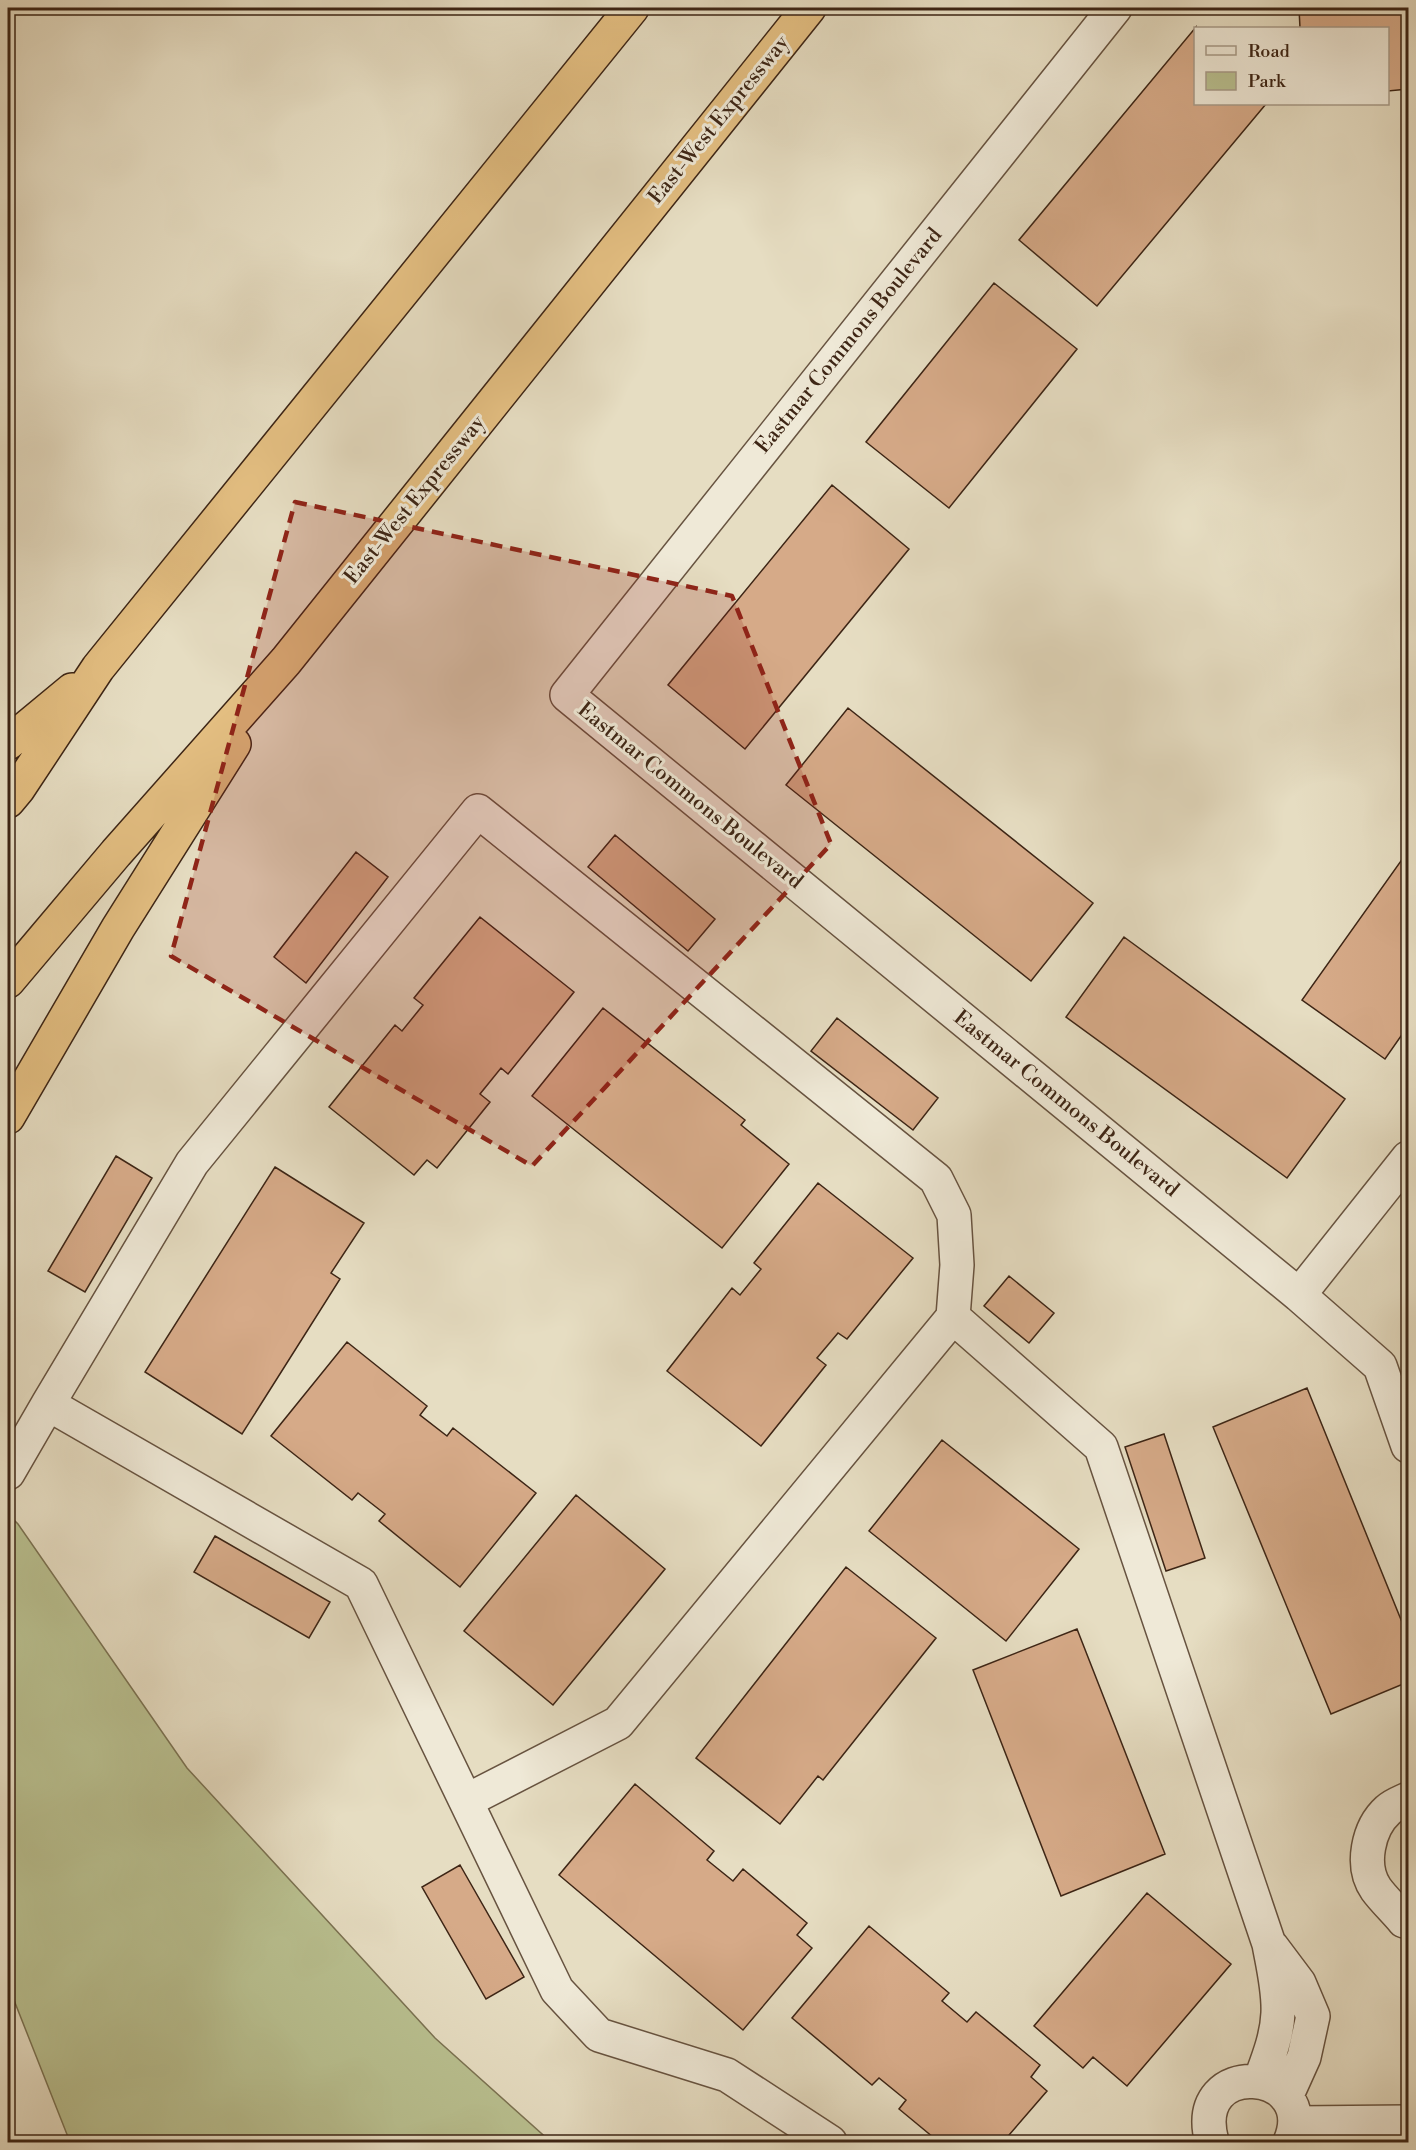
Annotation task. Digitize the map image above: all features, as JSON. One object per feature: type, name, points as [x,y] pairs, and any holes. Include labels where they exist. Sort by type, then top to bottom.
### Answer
[{"type":"highway","points":[[8,801],[98,668],[632,8]]},
{"type":"highway","name":"East-West Expressway","points":[[8,981],[116,853],[286,661],[809,8]]},
{"type":"highway","points":[[8,1117],[118,928],[286,661]]},
{"type":"highway","points":[[8,743],[98,668]]},
{"type":"lane","name":"Eastmar Commons Boulevard","points":[[1115,8],[567,695],[1299,1295],[1380,1366],[1408,1446]]},
{"type":"lane","points":[[8,1473],[192,1163],[478,811],[936,1179],[954,1215],[957,1264],[953,1317],[618,1723],[466,1801]]},
{"type":"lane","points":[[1299,1295],[1408,1158]]},
{"type":"lane","points":[[953,1317],[1101,1448],[1269,1944],[1276,1982],[1278,2013],[1273,2044],[1283,2111]]},
{"type":"lane","points":[[48,1404],[361,1584],[557,1989],[599,2035],[726,2075],[830,2142]]},
{"type":"lane","points":[[1407,1923],[1375,1887],[1369,1871],[1367,1854],[1373,1831],[1388,1809],[1408,1799]]},
{"type":"lane","points":[[1212,2142],[1208,2128],[1209,2111],[1217,2097],[1229,2087],[1244,2080],[1283,2111],[1408,2122]]},
{"type":"highlighted area","points":[[295,502],[732,596],[831,844],[532,1166],[171,956]]},
{"type":"green space","points":[[8,1514],[18,1524],[187,1768],[435,2038],[551,2142],[70,2142],[8,1985]]},
{"type":"building","points":[[1299,8],[1408,8],[1408,89],[1389,91],[1389,27],[1300,27]]},
{"type":"building","points":[[1194,29],[1194,105],[1265,105],[1097,306],[1019,240]]},
{"type":"building","points":[[994,283],[1077,349],[949,508],[866,442]]},
{"type":"building","points":[[832,485],[909,549],[745,749],[668,685]]},
{"type":"building","points":[[848,708],[1093,903],[1031,981],[786,785]]},
{"type":"building","points":[[615,835],[715,919],[688,951],[588,867]]},
{"type":"building","points":[[1408,851],[1408,1026],[1385,1059],[1302,1000]]},
{"type":"building","points":[[356,852],[388,877],[306,983],[274,957]]},
{"type":"building","points":[[480,917],[574,992],[508,1074],[501,1068],[480,1094],[490,1102],[437,1168],[427,1160],[414,1175],[329,1107],[395,1025],[402,1031],[423,1005],[414,998]]},
{"type":"building","points":[[1124,937],[1345,1099],[1287,1178],[1066,1017]]},
{"type":"building","points":[[603,1008],[745,1120],[741,1125],[789,1164],[722,1248],[532,1096]]},
{"type":"building","points":[[837,1018],[938,1098],[913,1130],[811,1051]]},
{"type":"building","points":[[116,1156],[152,1178],[85,1292],[48,1271]]},
{"type":"building","points":[[275,1167],[364,1223],[331,1273],[340,1279],[242,1434],[145,1372]]},
{"type":"building","points":[[818,1183],[913,1258],[847,1339],[838,1333],[817,1358],[826,1365],[761,1446],[667,1371],[732,1288],[740,1295],[761,1269],[754,1263]]},
{"type":"building","points":[[1009,1276],[1054,1313],[1029,1343],[984,1306]]},
{"type":"building","points":[[347,1342],[427,1406],[420,1415],[447,1436],[453,1428],[536,1493],[460,1587],[379,1521],[385,1514],[358,1493],[352,1500],[271,1436]]},
{"type":"building","points":[[1307,1388],[1408,1637],[1408,1682],[1331,1714],[1213,1427]]},
{"type":"building","points":[[1164,1434],[1205,1558],[1166,1571],[1125,1447]]},
{"type":"building","points":[[942,1440],[1079,1549],[1006,1641],[869,1531]]},
{"type":"building","points":[[576,1495],[665,1569],[553,1705],[464,1631]]},
{"type":"building","points":[[215,1536],[330,1602],[309,1638],[194,1572]]},
{"type":"building","points":[[846,1567],[936,1638],[823,1780],[818,1776],[780,1824],[696,1758]]},
{"type":"building","points":[[1077,1629],[1165,1854],[1061,1896],[973,1670]]},
{"type":"building","points":[[635,1784],[714,1851],[707,1860],[733,1881],[743,1869],[807,1923],[797,1935],[812,1948],[743,2030],[559,1875]]},
{"type":"building","points":[[460,1865],[524,1977],[486,1999],[422,1887]]},
{"type":"building","points":[[1147,1893],[1231,1964],[1127,2086],[1093,2057],[1083,2068],[1034,2026]]},
{"type":"building","points":[[869,1926],[949,1993],[942,2001],[967,2022],[976,2012],[1040,2065],[1031,2077],[1047,2091],[1003,2142],[939,2142],[899,2109],[906,2100],[879,2078],[872,2085],[792,2018]]}]
